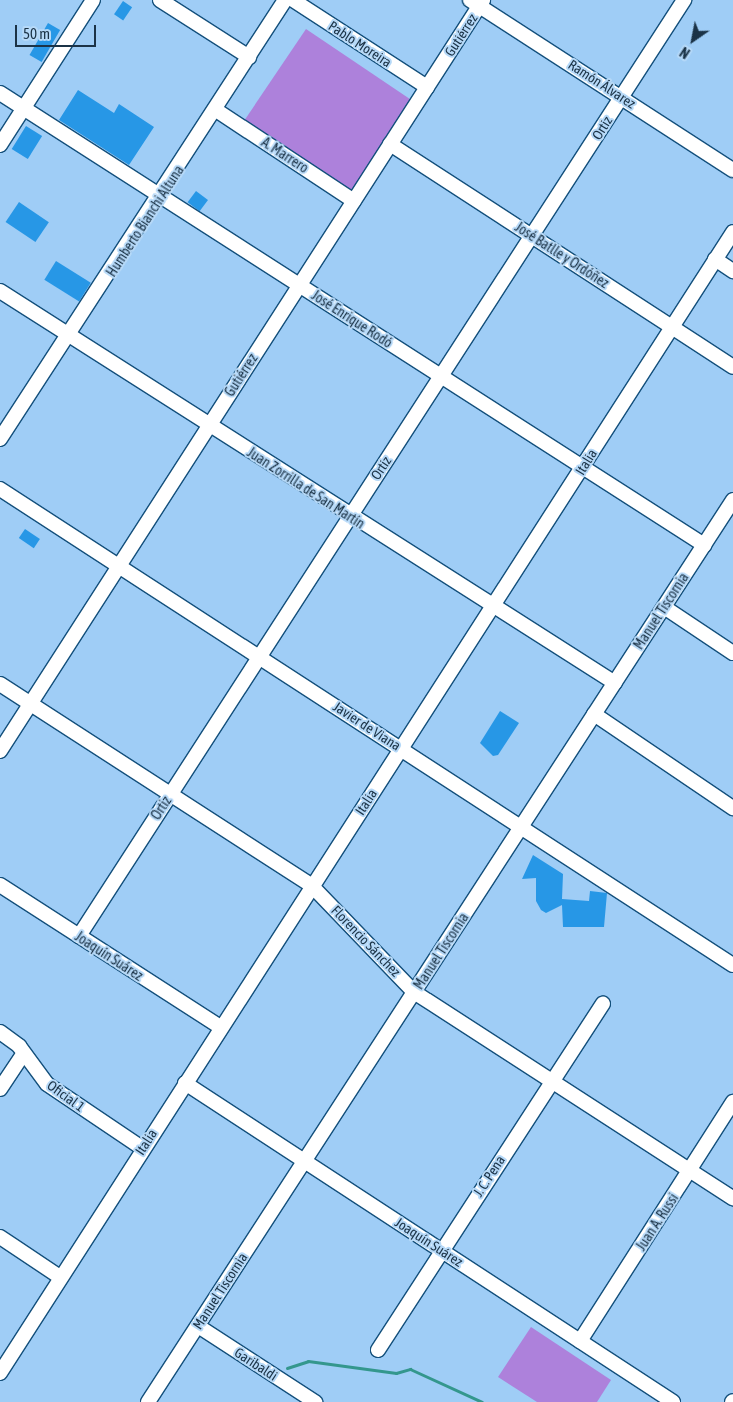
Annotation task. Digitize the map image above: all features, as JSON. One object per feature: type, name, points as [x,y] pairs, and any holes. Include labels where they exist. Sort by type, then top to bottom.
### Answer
[{"type":"street","points":[[0,145],[93,0]]},
{"type":"street","points":[[160,0],[249,57]]},
{"type":"street","name":"Humberto Bianchi Altuna","points":[[0,439],[161,196],[285,0]]},
{"type":"street","name":"Pablo Moreira","points":[[293,0],[427,87]]},
{"type":"street","name":"Ortiz","points":[[79,936],[349,516],[534,237],[684,0]]},
{"type":"street","name":"Gutiérrez","points":[[0,751],[427,87],[478,2]]},
{"type":"street","name":"Ramón Álvarez","points":[[478,2],[733,170]]},
{"type":"street","name":"José Enrique Rodó","points":[[0,93],[704,545]]},
{"type":"street","name":"A. Marrero","points":[[216,110],[354,201]]},
{"type":"street","name":"José Batlle y Ordóñez","points":[[390,144],[733,367]]},
{"type":"street","name":"Italia","points":[[0,1373],[219,1026],[494,607],[582,466],[733,232]]},
{"type":"street","points":[[715,259],[733,271]]},
{"type":"street","name":"Juan Zorrilla de San Martín","points":[[0,291],[349,516],[615,683]]},
{"type":"street","name":"Javier de Viana","points":[[0,489],[733,965]]},
{"type":"street","name":"Manuel Tiscornia","points":[[148,1402],[733,500]]},
{"type":"street","points":[[664,607],[733,654]]},
{"type":"street","name":"Florencio Sánchez","points":[[0,684],[311,885],[414,992],[550,1083],[733,1198]]},
{"type":"street","points":[[594,714],[733,808]]},
{"type":"street","name":"Joaquín Suárez","points":[[0,885],[219,1026]]},
{"type":"street","name":"J. C. Pena","points":[[378,1350],[603,1004]]},
{"type":"street","name":"Oficial 1","points":[[0,1032],[24,1053],[47,1084],[142,1148]]},
{"type":"street","points":[[0,1089],[24,1053]]},
{"type":"street","name":"Joaquín Suárez","points":[[185,1082],[673,1402]]},
{"type":"street","name":"Juan A. Russi","points":[[580,1341],[733,1102]]},
{"type":"street","points":[[0,1237],[60,1277]]},
{"type":"street","name":"Garibaldi","points":[[198,1326],[315,1402]]},
{"type":"shaded area","points":[[306,29],[412,101],[351,192],[244,120]]},
{"type":"shaded area","points":[[531,1327],[611,1380],[597,1402],[537,1402],[498,1377]]},
{"type":"building","points":[[123,1],[132,7],[123,20],[114,14]]},
{"type":"building","points":[[48,23],[60,30],[42,62],[30,55]]},
{"type":"building","points":[[78,90],[114,113],[119,104],[154,127],[129,165],[59,120]]},
{"type":"building","points":[[26,126],[42,136],[28,159],[12,149]]},
{"type":"building","points":[[196,191],[208,200],[200,211],[188,202]]},
{"type":"building","points":[[19,202],[49,222],[35,242],[6,222]]},
{"type":"building","points":[[56,261],[91,283],[79,301],[44,280]]},
{"type":"building","points":[[25,529],[40,539],[34,548],[19,538]]},
{"type":"building","points":[[500,711],[519,723],[498,755],[493,756],[480,743]]},
{"type":"building","points":[[533,855],[563,874],[562,899],[589,901],[590,891],[607,893],[604,927],[563,927],[562,905],[546,913],[541,910],[536,901],[536,878],[522,879]]},
{"type":"waterway","points":[[287,1368],[308,1361],[396,1373],[410,1369],[482,1402]]}]
